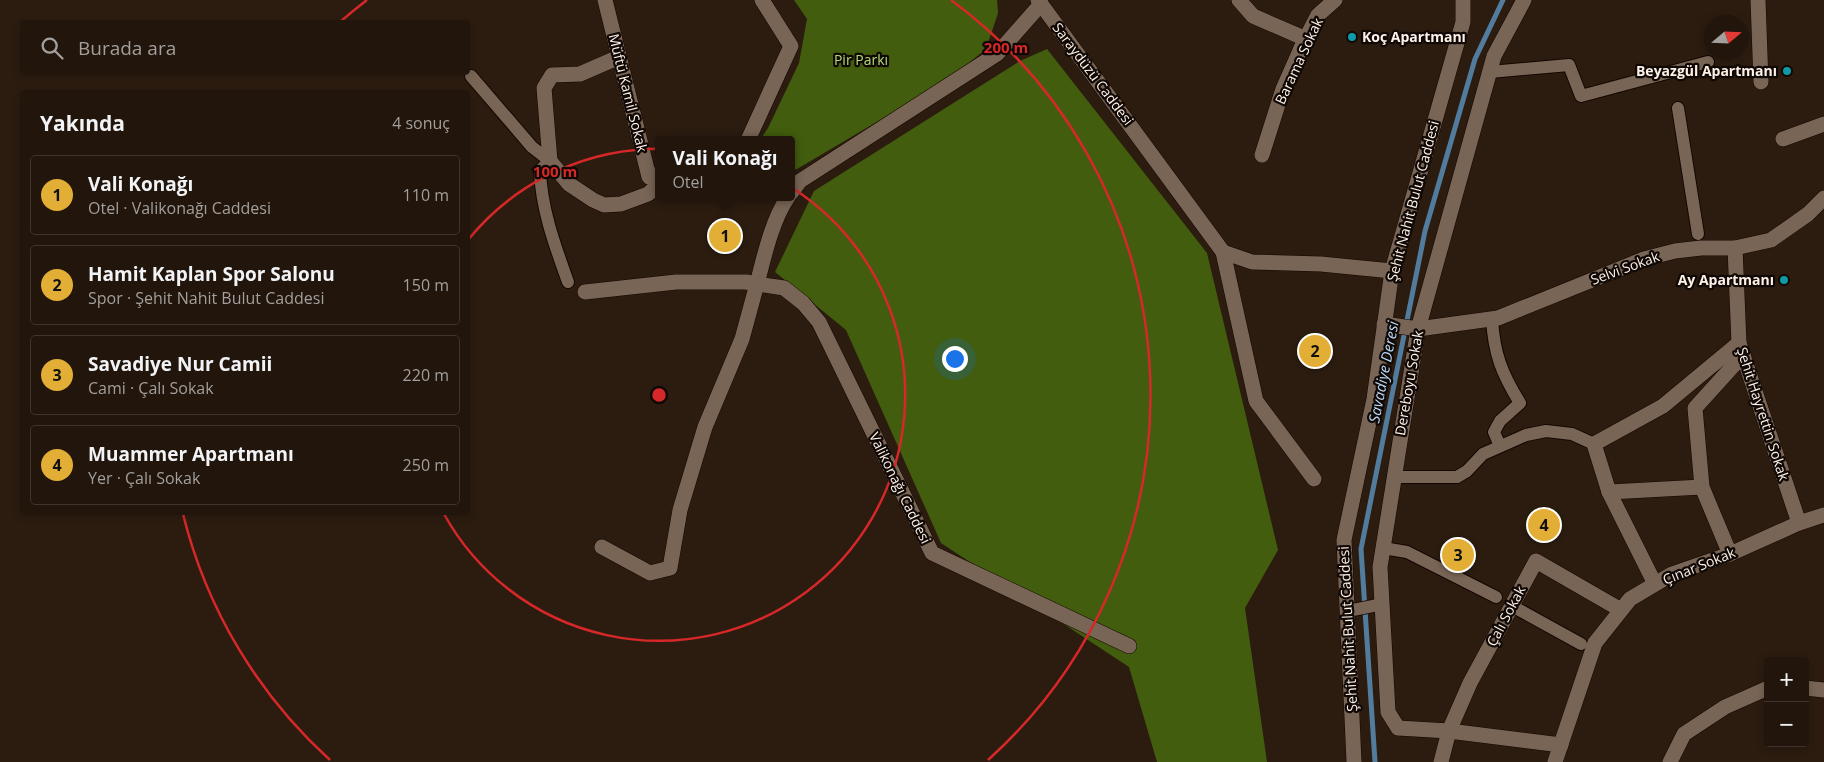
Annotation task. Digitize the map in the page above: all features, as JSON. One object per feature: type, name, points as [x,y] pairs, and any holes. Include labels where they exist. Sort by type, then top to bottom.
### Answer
[{"type":"street","name":"Müftü Kamil Sokak","points":[[605,0],[649,177],[655,175]]},
{"type":"street","points":[[750,136],[791,46],[762,0]]},
{"type":"street","points":[[1239,0],[1253,16],[1306,39]]},
{"type":"street","name":"Barama Sokak","points":[[1262,155],[1283,89],[1306,39],[1318,15],[1335,0]]},
{"type":"street","name":"Şehit Nahit Bulut Caddesi","points":[[1354,762],[1351,611],[1344,540],[1374,399],[1392,271],[1462,22],[1463,0]]},
{"type":"street","name":"Dereboyu Sokak","points":[[1449,730],[1398,728],[1388,712],[1379,605],[1380,567],[1418,329],[1494,56],[1524,0]]},
{"type":"street","points":[[1758,0],[1761,82]]},
{"type":"street","points":[[795,184],[997,54],[1040,2]]},
{"type":"street","name":"Saraydüzü Caddesi","points":[[1040,2],[1223,252]]},
{"type":"street","points":[[550,161],[544,88],[552,75],[580,74],[619,57]]},
{"type":"street","points":[[1490,72],[1569,65],[1581,96],[1708,62]]},
{"type":"street","points":[[471,76],[532,147],[550,161],[569,184],[593,200],[604,204],[621,204],[648,194],[655,188]]},
{"type":"street","points":[[1678,108],[1698,234]]},
{"type":"street","points":[[1783,139],[1824,124]]},
{"type":"street","points":[[550,161],[540,170],[541,189],[556,248],[568,282]]},
{"type":"street","name":"Selvi Sokak","points":[[1384,324],[1418,329],[1498,318],[1644,259],[1675,251],[1701,248],[1735,248],[1771,240],[1808,214],[1824,198]]},
{"type":"street","points":[[602,547],[650,573],[670,568],[680,510],[705,427],[742,339],[756,284],[786,201]]},
{"type":"street","name":"Şehit Hayrettin Sokak","points":[[1735,248],[1741,349],[1799,523]]},
{"type":"street","points":[[1223,252],[1252,262],[1321,264],[1392,271]]},
{"type":"street","points":[[1223,252],[1256,401],[1314,480]]},
{"type":"street","name":"Valikonağı Caddesi","points":[[585,292],[676,282],[746,282],[784,288],[803,303],[819,322],[932,553],[1129,646]]},
{"type":"street","points":[[1492,319],[1497,355],[1506,381],[1520,403],[1500,421],[1494,432],[1500,446]]},
{"type":"street","points":[[1594,444],[1663,406],[1741,349]]},
{"type":"street","points":[[1730,554],[1702,487],[1695,408],[1741,349]]},
{"type":"street","points":[[1394,477],[1457,477],[1467,471],[1483,454],[1526,435],[1546,431],[1572,434],[1594,444],[1609,492],[1655,584]]},
{"type":"street","points":[[1609,492],[1702,487]]},
{"type":"street","points":[[1799,523],[1823,517]]},
{"type":"street","name":"Çınar Sokak","points":[[1555,762],[1595,643],[1630,599],[1672,574],[1730,554],[1799,523]]},
{"type":"street","points":[[1383,548],[1407,552],[1496,597]]},
{"type":"street","name":"Çalı Sokak","points":[[1441,762],[1449,730],[1470,683],[1536,561],[1621,610]]},
{"type":"street","points":[[1351,611],[1379,605]]},
{"type":"street","points":[[1512,606],[1581,644]]},
{"type":"street","points":[[1809,688],[1824,690]]},
{"type":"street","points":[[1670,762],[1684,734],[1725,707],[1764,690]]},
{"type":"street","points":[[1449,730],[1561,745]]},
{"type":"green space","name":"Pir Parkı","points":[[794,0],[997,0],[998,13],[986,49],[948,80],[795,169],[795,136],[763,136],[799,63],[807,19]]},
{"type":"green space","points":[[1047,49],[1207,253],[1278,550],[1245,608],[1267,762],[1157,762],[1129,667],[941,543],[846,330],[775,272],[814,191],[1020,61]]},
{"type":"waterway","name":"Savadiye Deresi","points":[[1375,762],[1361,549],[1425,231],[1475,59],[1503,0]]},
{"type":"place","name":"Koç Apartmanı","points":[[1352,37]]},
{"type":"place","name":"Beyazgül Apartmanı","points":[[1787,71]]},
{"type":"place","name":"Vali Konağı","points":[[725,236]]},
{"type":"place","name":"Ay Apartmanı","points":[[1784,280]]},
{"type":"place","name":"Hamit Kaplan Spor Salonu","points":[[1315,351]]},
{"type":"place","name":"Muammer Apartmanı","points":[[1544,525]]},
{"type":"place","name":"Savadiye Nur Camii","points":[[1458,555]]}]
